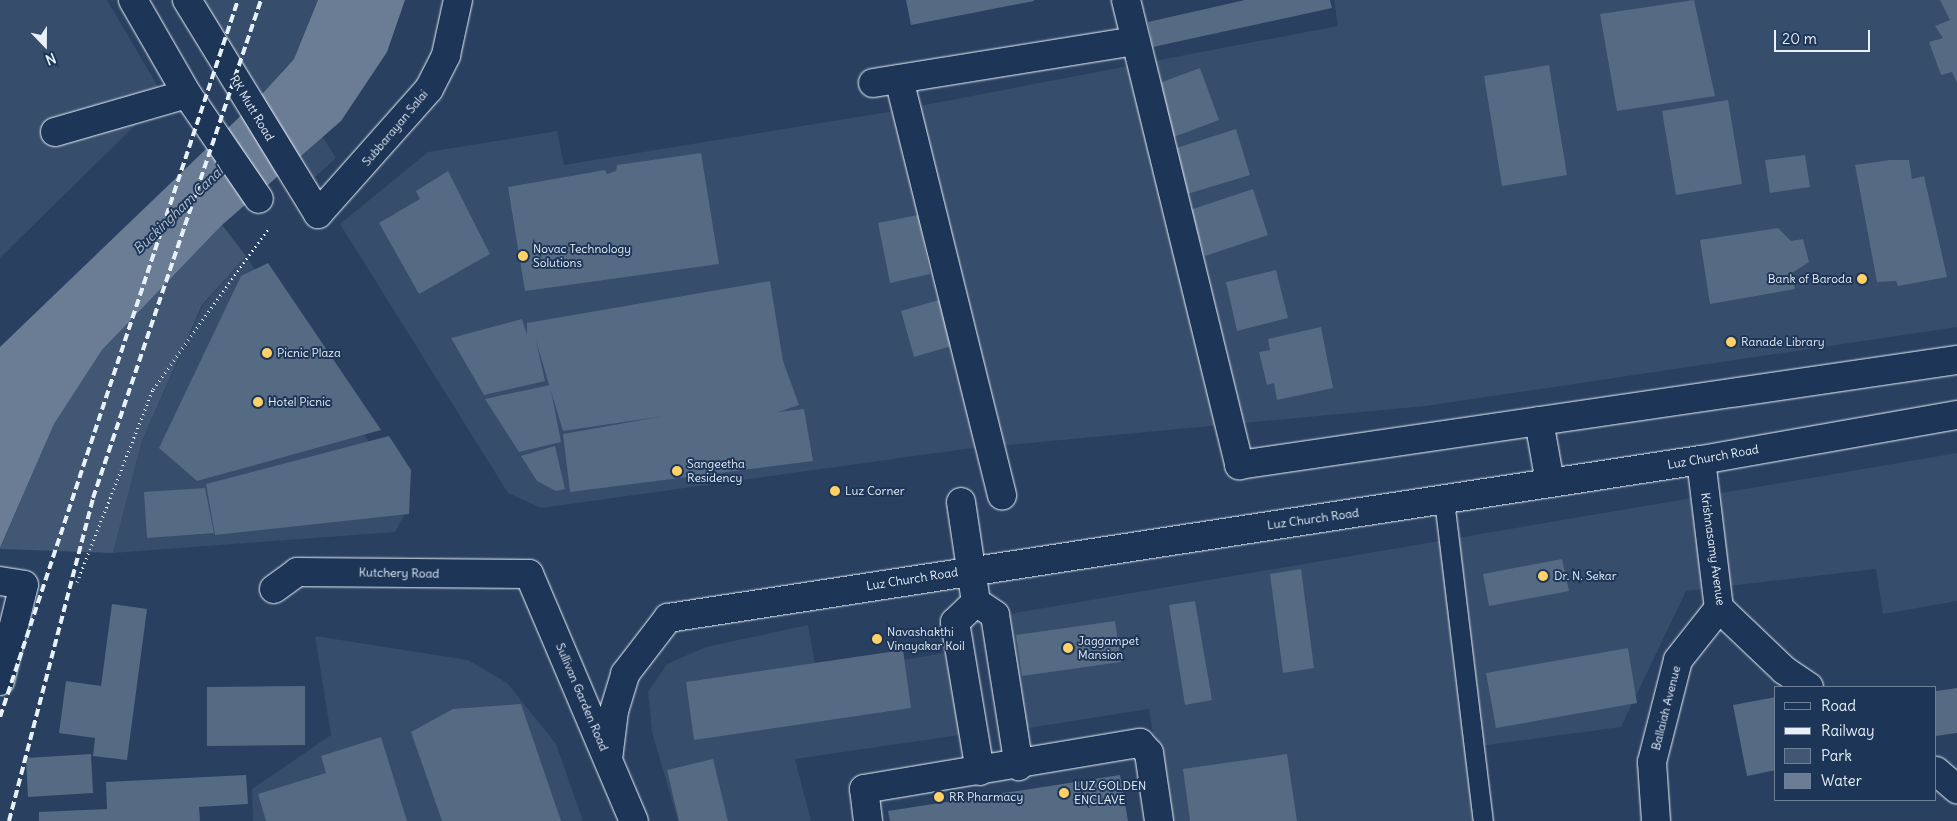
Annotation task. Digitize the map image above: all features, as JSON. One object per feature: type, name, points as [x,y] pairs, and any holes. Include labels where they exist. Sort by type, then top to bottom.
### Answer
[{"type":"main road","points":[[133,0],[191,99],[266,210]]},
{"type":"main road","name":"RK Mutt Road","points":[[187,0],[290,172],[318,214]]},
{"type":"main road","name":"Subbarayan Salai","points":[[318,214],[429,89],[446,55],[458,0]]},
{"type":"main road","points":[[1126,0],[1134,41],[1239,465],[1957,360]]},
{"type":"main road","points":[[1002,495],[886,81],[1134,41]]},
{"type":"main road","points":[[55,132],[191,99]]},
{"type":"main road","name":"Luz Church Road","points":[[608,759],[614,711],[625,674],[668,618],[972,569],[1444,500],[1701,460],[1957,415]]},
{"type":"main road","points":[[1539,421],[1550,483]]},
{"type":"main road","name":"Krishnasamy Avenue","points":[[1701,460],[1718,608],[1784,670],[1808,686]]},
{"type":"main road","points":[[961,502],[976,602],[995,615],[1018,766]]},
{"type":"main road","name":"Kutchery Road","points":[[274,589],[297,572],[529,574]]},
{"type":"main road","name":"Sullivan Garden Road","points":[[529,574],[634,821]]},
{"type":"main road","points":[[0,681],[12,583]]},
{"type":"main road","points":[[976,602],[955,622],[980,771]]},
{"type":"main road","name":"Ballaiah Avenue","points":[[1656,821],[1652,762],[1678,660],[1718,608]]},
{"type":"main road","points":[[868,821],[864,789],[1018,766],[1140,743],[1149,753],[1158,821]]},
{"type":"main road","points":[[1937,772],[1957,789]]},
{"type":"lane","points":[[1444,500],[1483,821]]},
{"type":"path","points":[[77,582],[153,390],[266,210]]},
{"type":"shaded area","points":[[0,0],[107,0],[164,97],[0,258]]},
{"type":"shaded area","points":[[201,0],[318,0],[294,59],[281,72],[336,158],[306,185]]},
{"type":"shaded area","points":[[1334,0],[1957,0],[1957,327],[1426,406],[965,449],[541,508],[508,493],[340,224],[428,152],[557,131],[564,165],[888,112],[1338,26]]},
{"type":"shaded area","points":[[246,256],[410,504],[395,532],[113,553],[142,441],[203,305]]},
{"type":"shaded area","points":[[1957,453],[1957,601],[1883,614],[1876,569],[1686,591],[1621,727],[1472,747],[1481,821],[1167,821],[1149,709],[1022,729],[1003,615]]},
{"type":"shaded area","points":[[808,625],[817,674],[945,653],[960,735],[795,759],[811,821],[678,821],[652,732],[648,692],[667,664],[706,647]]},
{"type":"shaded area","points":[[315,636],[468,660],[507,683],[556,744],[583,821],[253,821],[252,789],[331,735]]},
{"type":"green space","points":[[222,225],[246,256],[202,305],[142,441],[113,553],[0,549],[54,424],[102,350]]},
{"type":"water","name":"Buckingham Canal","points":[[318,0],[405,0],[387,52],[341,121],[222,225],[102,350],[54,424],[0,548],[0,347],[254,103],[294,59]]},
{"type":"building","points":[[906,0],[1034,0],[1034,1],[911,25]]},
{"type":"building","points":[[1245,0],[1330,0],[1332,8],[1153,47],[1148,22]]},
{"type":"building","points":[[1694,0],[1715,96],[1617,111],[1600,14]]},
{"type":"building","points":[[1940,0],[1957,0],[1957,83],[1952,72],[1941,75],[1929,42],[1943,38],[1935,26],[1950,20]]},
{"type":"building","points":[[1549,65],[1567,175],[1502,186],[1484,76]]},
{"type":"building","points":[[1200,68],[1219,120],[1174,137],[1154,85]]},
{"type":"building","points":[[1728,100],[1742,184],[1676,195],[1662,111]]},
{"type":"building","points":[[1236,129],[1250,175],[1184,195],[1170,150]]},
{"type":"building","points":[[701,153],[719,264],[525,291],[508,187],[605,170],[607,174],[616,171],[617,165]]},
{"type":"building","points":[[1805,155],[1810,187],[1770,193],[1765,160]]},
{"type":"building","points":[[1890,160],[1909,160],[1912,179],[1924,176],[1947,277],[1898,286],[1896,281],[1877,282],[1855,165]]},
{"type":"building","points":[[448,171],[490,254],[419,294],[379,223],[420,199],[416,191]]},
{"type":"building","points":[[1253,189],[1268,235],[1205,256],[1190,210]]},
{"type":"building","points":[[918,215],[930,274],[890,283],[878,223]]},
{"type":"building","points":[[1778,228],[1791,241],[1803,239],[1809,262],[1792,273],[1795,289],[1710,304],[1700,240]]},
{"type":"building","name":"Picnic Plaza","points":[[268,263],[381,430],[197,481],[159,448],[241,276]]},
{"type":"building","points":[[1276,270],[1288,318],[1237,331],[1226,282]]},
{"type":"building","points":[[770,281],[783,361],[799,405],[778,412],[804,409],[813,461],[570,492],[563,434],[664,416],[563,431],[536,341],[545,381],[484,395],[451,338],[522,319],[527,335],[527,323]]},
{"type":"building","points":[[942,299],[955,345],[914,357],[901,311]]},
{"type":"building","points":[[1321,327],[1333,388],[1277,400],[1274,383],[1267,385],[1259,352],[1270,350],[1268,339]]},
{"type":"building","points":[[550,385],[561,442],[519,452],[485,399]]},
{"type":"building","points":[[389,436],[411,470],[409,514],[215,535],[206,484]]},
{"type":"building","points":[[555,446],[565,489],[556,491],[537,481],[521,456]]},
{"type":"building","points":[[205,488],[214,533],[147,538],[144,492]]},
{"type":"building","points":[[1562,559],[1569,591],[1489,606],[1483,574]]},
{"type":"building","points":[[1301,569],[1314,668],[1283,673],[1270,574]]},
{"type":"building","points":[[1195,601],[1212,700],[1185,705],[1169,605]]},
{"type":"building","points":[[112,604],[147,609],[127,760],[93,756],[95,738],[59,733],[66,681],[101,686]]},
{"type":"building","name":"Jaggampet Mansion","points":[[1115,621],[1121,662],[1022,676],[1016,635]]},
{"type":"building","points":[[1628,648],[1637,703],[1496,728],[1486,673]]},
{"type":"building","points":[[903,650],[911,708],[694,740],[686,682]]},
{"type":"building","points":[[305,686],[305,745],[207,746],[207,687]]},
{"type":"building","points":[[1957,688],[1957,733],[1937,736],[1937,691]]},
{"type":"building","points":[[1774,697],[1774,770],[1747,776],[1733,705]]},
{"type":"building","points":[[521,704],[561,821],[442,821],[411,732],[453,709]]},
{"type":"building","points":[[381,737],[407,821],[266,821],[258,794],[326,773],[321,756]]},
{"type":"building","points":[[91,754],[93,793],[28,797],[26,758]]},
{"type":"building","points":[[1287,754],[1297,821],[1190,821],[1183,769]]},
{"type":"building","points":[[713,759],[728,821],[679,821],[667,770]]},
{"type":"building","points":[[246,775],[248,804],[199,807],[200,821],[39,821],[39,812],[107,809],[106,782]]},
{"type":"building","name":"LUZ GOLDEN ENCLAVE","points":[[1120,775],[1128,821],[890,821],[888,811]]},
{"type":"railway","points":[[0,717],[238,0]]},
{"type":"railway","points":[[9,821],[93,498],[261,0]]},
{"type":"place","name":"Novac Technology Solutions","points":[[523,256]]},
{"type":"place","name":"Bank of Baroda","points":[[1862,279]]},
{"type":"place","name":"Ranade Library","points":[[1731,342]]},
{"type":"place","name":"Picnic Plaza","points":[[267,353]]},
{"type":"place","name":"Hotel Picnic","points":[[258,402]]},
{"type":"place","name":"Sangeetha Residency","points":[[677,471]]},
{"type":"place","name":"Luz Corner","points":[[835,491]]},
{"type":"place","name":"Dr. N. Sekar","points":[[1543,576]]},
{"type":"place","name":"Navashakthi Vinayakar Koil","points":[[877,639]]},
{"type":"place","name":"Jaggampet Mansion","points":[[1068,648]]},
{"type":"place","name":"LUZ GOLDEN ENCLAVE","points":[[1064,793]]},
{"type":"place","name":"RR Pharmacy","points":[[939,797]]}]
